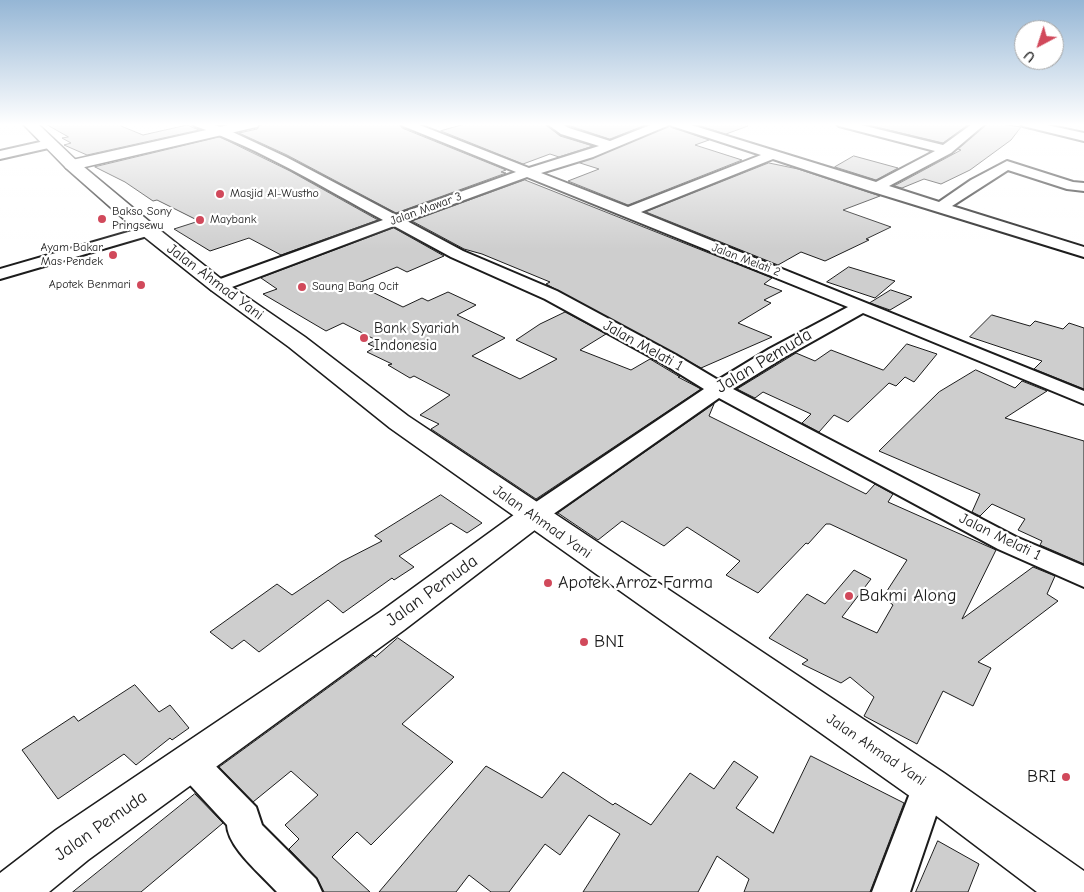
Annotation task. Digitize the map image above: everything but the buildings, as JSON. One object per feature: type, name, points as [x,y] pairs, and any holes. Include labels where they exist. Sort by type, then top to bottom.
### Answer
[{"type":"main road","name":"Jalan Ahmad Yani","points":[[73,166],[149,231],[218,286],[297,342],[399,422],[533,516],[929,786],[1075,892]]},
{"type":"main road","name":"Jalan Pemuda","points":[[13,892],[72,845],[392,621],[533,516]]},
{"type":"street","name":"Jalan Melati 1","points":[[290,166],[341,190],[394,221],[458,254],[551,295],[669,359],[718,389],[1007,543],[1084,577]]},
{"type":"street","name":"Jalan Melati 2","points":[[509,166],[1084,398]]},
{"type":"street","name":"Jalan Mawar 3","points":[[218,286],[525,172],[548,166]]},
{"type":"street","points":[[628,212],[745,166]]},
{"type":"street","points":[[808,166],[874,188],[1084,252]]},
{"type":"street","points":[[874,188],[919,166]]},
{"type":"street","points":[[940,208],[976,183],[1006,166]]},
{"type":"street","points":[[1009,166],[1072,186],[1084,187]]},
{"type":"street","points":[[0,274],[149,231]]},
{"type":"street","name":"Jalan Pemuda","points":[[533,516],[718,389],[809,333],[861,307]]},
{"type":"street","points":[[191,763],[244,819],[244,832],[303,892]]},
{"type":"street","points":[[891,892],[929,786]]},
{"type":"place","name":"Masjid Al-Wustho","points":[[220,194]]},
{"type":"place","name":"Bakso Sony Pringsewu","points":[[102,219]]},
{"type":"place","name":"Maybank","points":[[200,220]]},
{"type":"place","name":"Ayam Bakar Mas Pendek","points":[[113,255]]},
{"type":"place","name":"Apotek Benmari","points":[[141,285]]},
{"type":"place","name":"Saung Bang Ocit","points":[[302,287]]},
{"type":"place","name":"Bank Syariah Indonesia","points":[[364,338]]},
{"type":"place","name":"Apotek Arroz Farma","points":[[548,583]]},
{"type":"place","name":"Bakmi Along","points":[[849,596]]},
{"type":"place","name":"BNI","points":[[584,642]]},
{"type":"place","name":"BRI","points":[[1066,777]]}]
